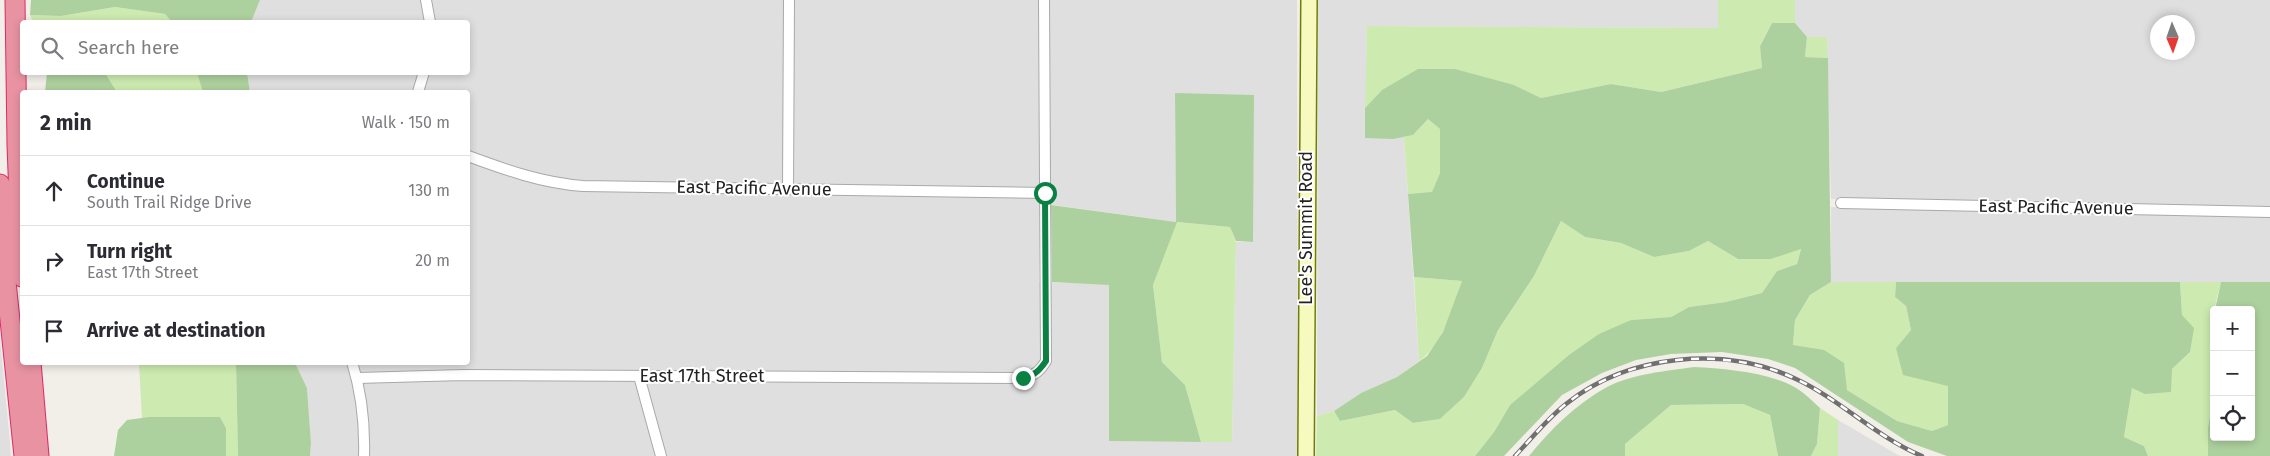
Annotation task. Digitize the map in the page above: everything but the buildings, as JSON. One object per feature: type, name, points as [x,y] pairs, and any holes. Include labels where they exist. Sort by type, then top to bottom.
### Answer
[{"type":"highway","points":[[15,0],[14,265],[4,290],[24,456]]},
{"type":"highway","points":[[0,184],[1,218],[14,265]]},
{"type":"highway","points":[[31,365],[39,456]]},
{"type":"main road","name":"Lee's Summit Road","points":[[1306,456],[1308,0]]},
{"type":"street","points":[[426,0],[430,20]]},
{"type":"street","points":[[788,189],[789,0]]},
{"type":"street","points":[[1044,0],[1045,193]]},
{"type":"street","points":[[419,90],[423,75]]},
{"type":"street","name":"East Pacific Avenue","points":[[470,157],[516,174],[555,184],[1045,193]]},
{"type":"street","name":"East 17th Street","points":[[357,378],[462,375],[1023,378],[1034,375],[1046,361],[1045,193]]},
{"type":"street","name":"East Pacific Avenue","points":[[1841,203],[2270,212]]},
{"type":"street","points":[[353,365],[365,425],[364,456]]},
{"type":"street","points":[[639,376],[661,456]]},
{"type":"shaded area","points":[[260,0],[1297,0],[1298,456],[310,456],[311,443],[307,388],[296,365],[470,365],[470,90],[250,90],[247,75],[470,75],[470,20],[252,20]],"holes":[[[1175,93],[1253,242],[1236,242],[1232,442],[1109,441],[1109,284],[1039,282],[1039,203],[1176,222]]]},
{"type":"shaded area","points":[[1318,0],[1718,0],[1718,28],[1367,26],[1365,137],[1404,137],[1419,361],[1397,377],[1361,393],[1334,411],[1317,416]]},
{"type":"shaded area","points":[[1795,0],[2270,0],[2270,209],[1831,199],[1827,38],[1807,37],[1795,23]]},
{"type":"shaded area","points":[[1831,207],[2270,215],[2270,282],[1831,282]]},
{"type":"shaded area","points":[[0,339],[8,422],[11,456],[0,456]]},
{"type":"shaded area","points":[[1838,420],[1898,455],[1901,456],[1838,456]]},
{"type":"green space","points":[[31,0],[260,0],[252,20],[170,20],[165,14],[115,7],[61,16],[30,15]]},
{"type":"green space","points":[[1718,0],[1795,0],[1795,23],[1772,23],[1760,45],[1762,68],[1661,92],[1611,84],[1541,98],[1514,85],[1382,90],[1365,108],[1367,26],[1718,28]]},
{"type":"green space","points":[[115,7],[165,14],[170,20],[32,20],[30,15],[61,16]]},
{"type":"green space","points":[[1772,23],[1795,23],[1807,37],[1805,57],[1828,58],[1831,282],[1810,295],[1795,320],[1793,345],[1824,350],[1844,363],[1847,390],[1897,421],[1932,431],[1948,425],[1948,386],[1903,375],[1896,348],[1911,330],[1906,306],[1895,297],[1896,282],[2180,282],[2182,315],[2194,328],[2190,352],[2172,369],[2171,392],[2145,394],[2132,388],[2124,437],[2144,446],[2148,456],[1947,456],[1908,442],[1795,368],[1768,359],[1722,352],[1671,354],[1636,360],[1602,373],[1562,395],[1504,456],[1475,456],[1494,432],[1510,405],[1569,355],[1599,334],[1631,320],[1671,317],[1689,307],[1726,302],[1762,293],[1777,271],[1797,264],[1801,249],[1771,259],[1738,259],[1708,241],[1689,251],[1654,257],[1621,243],[1585,237],[1561,221],[1534,276],[1498,330],[1482,368],[1464,397],[1440,419],[1413,423],[1395,410],[1340,421],[1334,411],[1361,393],[1397,377],[1427,356],[1443,332],[1462,281],[1414,277],[1408,194],[1432,192],[1440,173],[1440,129],[1428,119],[1413,135],[1393,139],[1365,138],[1365,108],[1382,90],[1418,69],[1455,69],[1514,85],[1541,98],[1611,84],[1661,92],[1762,68],[1760,46]]},
{"type":"green space","points":[[1807,37],[1827,37],[1828,58],[1805,57]]},
{"type":"green space","points":[[47,75],[106,75],[116,90],[45,90]]},
{"type":"green space","points":[[106,75],[198,75],[202,90],[116,90]]},
{"type":"green space","points":[[198,75],[247,75],[250,90],[202,90]]},
{"type":"green space","points":[[1175,93],[1254,95],[1253,242],[1236,241],[1230,227],[1177,222],[1153,285],[1162,362],[1185,385],[1201,442],[1109,441],[1109,285],[1052,282],[1051,205],[1176,222]]},
{"type":"green space","points":[[1428,119],[1440,129],[1440,173],[1432,193],[1408,194],[1404,137],[1413,135]]},
{"type":"green space","points":[[1561,221],[1585,237],[1621,243],[1654,257],[1689,251],[1708,241],[1738,259],[1771,259],[1801,248],[1797,264],[1777,271],[1762,293],[1726,302],[1689,307],[1671,317],[1631,320],[1510,405],[1494,432],[1475,456],[1316,456],[1317,416],[1334,411],[1340,421],[1395,410],[1413,423],[1440,419],[1464,397],[1482,368],[1498,330],[1534,276]]},
{"type":"green space","points":[[1176,222],[1230,227],[1236,242],[1232,442],[1201,442],[1185,385],[1162,362],[1153,285]]},
{"type":"green space","points":[[1414,277],[1462,281],[1451,314],[1441,335],[1428,354],[1419,361]]},
{"type":"green space","points":[[1831,282],[1896,282],[1895,297],[1906,306],[1911,330],[1896,348],[1948,386],[1948,425],[1932,431],[1897,421],[1847,390],[1793,345],[1795,320],[1810,295]]},
{"type":"green space","points":[[2180,282],[2221,282],[2215,306],[2210,306],[2208,456],[2148,456],[2144,446],[2124,437],[2132,387],[2172,369],[2190,352],[2182,315]]},
{"type":"green space","points":[[2221,282],[2270,282],[2270,456],[2208,456],[2210,416],[2210,441],[2255,441],[2255,306],[2216,306]]},
{"type":"green space","points":[[139,365],[236,365],[238,456],[226,456],[226,428],[220,417],[142,418]]},
{"type":"green space","points":[[236,365],[296,365],[307,388],[311,443],[310,456],[238,456]]},
{"type":"green space","points":[[1694,367],[1765,376],[1791,385],[1805,394],[1820,408],[1817,444],[1811,456],[1778,456],[1770,415],[1743,404],[1671,405],[1625,444],[1625,456],[1529,456],[1565,418],[1585,401],[1607,387],[1638,376]]},
{"type":"green space","points":[[1743,404],[1770,415],[1778,456],[1625,456],[1625,444],[1671,405]]},
{"type":"green space","points":[[1820,408],[1838,420],[1838,456],[1811,456],[1817,444]]},
{"type":"green space","points":[[149,417],[220,417],[226,428],[226,456],[114,456],[118,430],[127,420]]},
{"type":"railway","points":[[1515,456],[1559,410],[1591,387],[1618,374],[1647,365],[1677,360],[1708,359],[1768,368],[1796,379],[1828,397],[1889,439],[1922,456]]},
{"type":"route","points":[[1023,378],[1034,375],[1046,361],[1045,193]]}]
